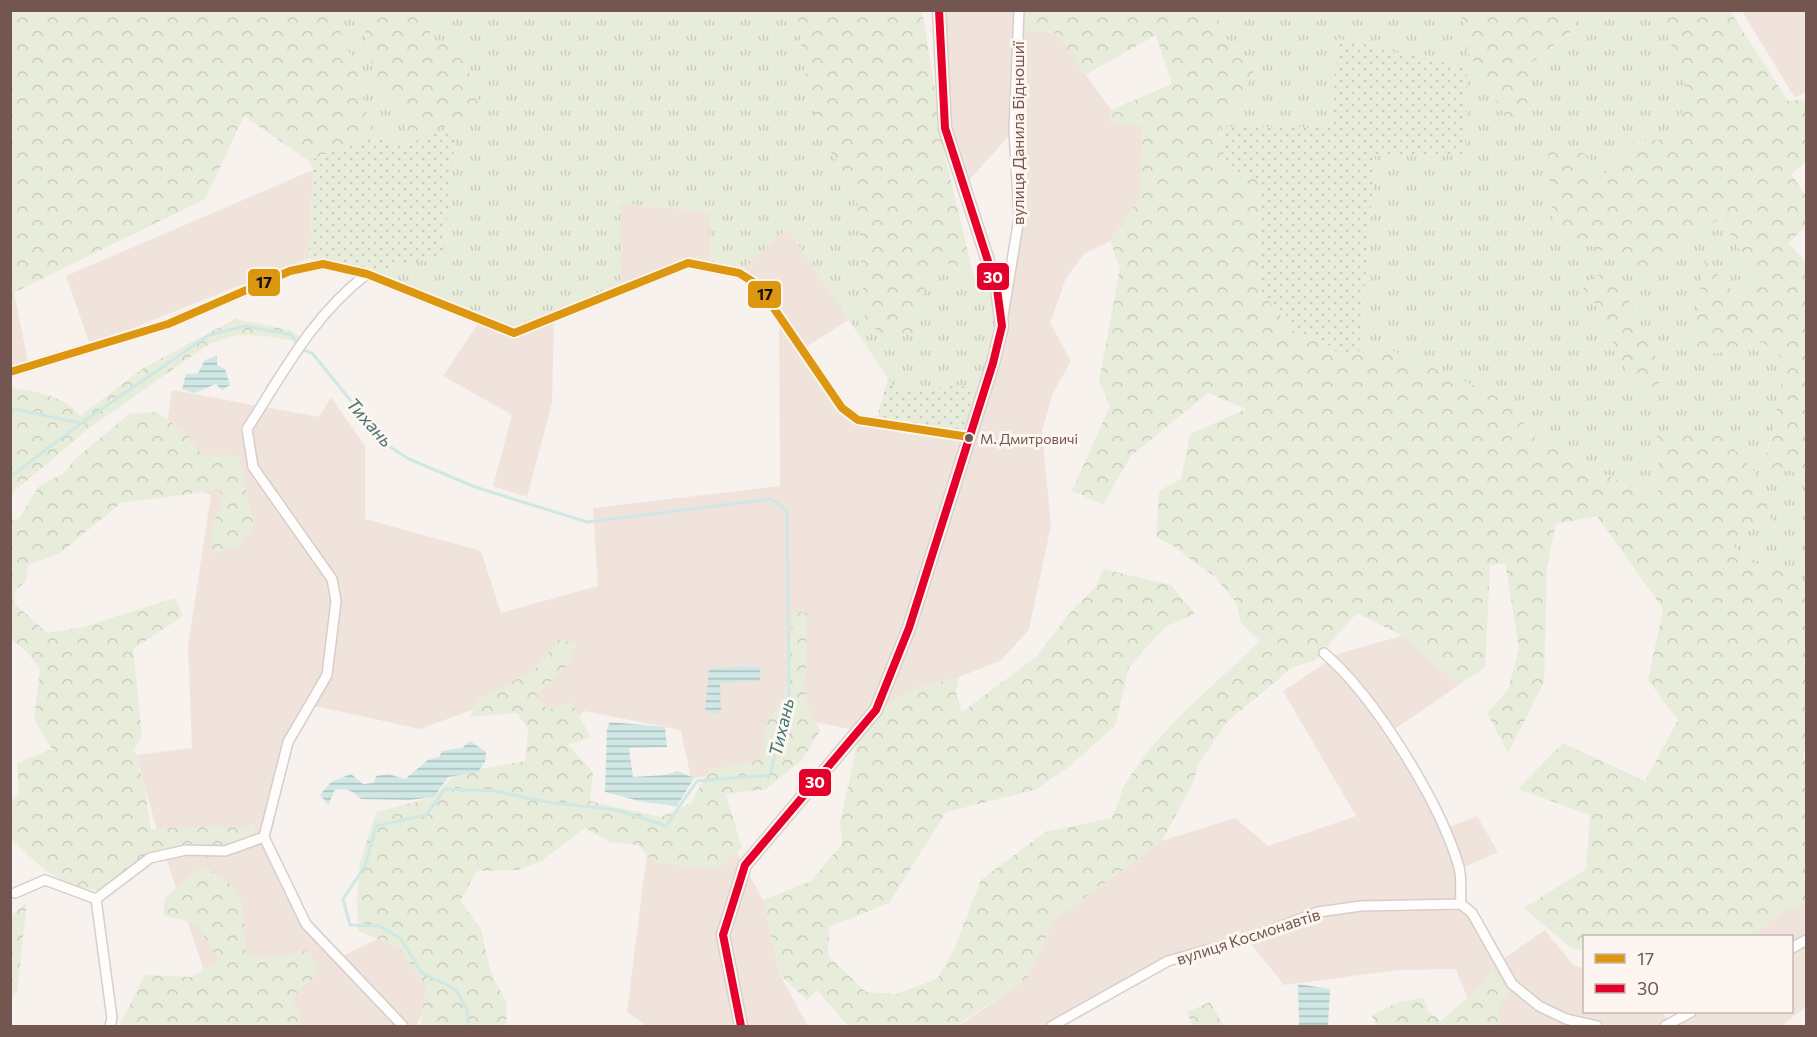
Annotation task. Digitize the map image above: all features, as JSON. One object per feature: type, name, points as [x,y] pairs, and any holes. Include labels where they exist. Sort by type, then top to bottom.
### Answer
[{"type":"main road","points":[[741,1026],[723,935],[744,865],[876,710],[909,628],[1002,326],[998,289],[945,128],[939,10]]},
{"type":"street","name":"вулиця Данила Бідношиї","points":[[1002,326],[1019,218],[1014,130],[1019,10]]},
{"type":"street","points":[[10,372],[168,324],[290,271],[323,264],[367,274],[514,333],[688,263],[738,273],[758,285],[842,408],[858,420],[969,437]]},
{"type":"street","points":[[367,274],[350,287],[310,329],[247,429],[252,467],[332,579],[336,601],[327,675],[288,742],[264,837],[306,924],[404,1026]]},
{"type":"street","points":[[1324,653],[1344,670],[1378,713],[1437,811],[1460,869],[1461,904],[1472,913],[1512,984],[1539,1006],[1566,1019],[1597,1026]]},
{"type":"street","points":[[96,899],[150,858],[186,850],[225,851],[264,837]]},
{"type":"street","points":[[15,893],[45,880],[96,899]]},
{"type":"street","points":[[96,899],[112,1018],[110,1026]]},
{"type":"street","name":"вулиця Космонавтів","points":[[1052,1026],[1168,961],[1247,939],[1317,912],[1361,906],[1461,904]]},
{"type":"street","points":[[1669,1026],[1688,1013]]},
{"type":"shaded area","points":[[939,11],[1019,11],[1018,29],[1056,33],[1111,110],[1110,124],[1143,126],[1140,198],[1110,241],[1084,254],[1066,278],[1050,323],[1071,361],[1053,393],[1042,431],[1051,525],[1029,630],[1000,661],[959,677],[916,688],[860,731],[784,716],[770,764],[691,779],[681,730],[584,711],[567,730],[513,695],[420,729],[310,705],[288,742],[264,837],[306,924],[339,958],[397,929],[438,987],[416,1026],[267,1026],[211,991],[159,837],[136,755],[192,748],[188,646],[211,495],[158,478],[172,390],[319,417],[331,397],[365,446],[365,519],[481,551],[501,613],[598,586],[593,508],[780,486],[779,314],[758,285],[739,273],[786,227],[849,320],[804,348],[842,408],[858,420],[889,424],[993,363],[1019,218],[1013,131],[964,186],[945,128]]},
{"type":"shaded area","points":[[1742,11],[1806,11],[1806,92],[1795,98]]},
{"type":"shaded area","points":[[313,170],[309,258],[90,345],[66,276]]},
{"type":"shaded area","points":[[619,203],[710,212],[711,267],[688,263],[621,288]]},
{"type":"shaded area","points":[[14,292],[29,367],[11,372],[10,294]]},
{"type":"shaded area","points":[[554,317],[552,403],[527,497],[493,486],[512,415],[443,376],[480,321]]},
{"type":"shaded area","points":[[1402,636],[1459,685],[1390,732],[1444,829],[1477,816],[1498,852],[1460,869],[1461,904],[1499,962],[1545,930],[1573,965],[1583,969],[1583,1013],[1663,1013],[1672,1024],[1689,1013],[1793,1013],[1793,935],[1727,935],[1806,876],[1806,1007],[1781,1026],[1474,1026],[1476,1020],[1456,969],[1398,970],[1284,985],[1247,939],[1168,961],[1052,1026],[959,1026],[1027,978],[1054,920],[1162,841],[1235,818],[1268,846],[1356,816],[1283,691],[1340,653]]},
{"type":"shaded area","points":[[649,837],[730,840],[763,900],[780,975],[808,1026],[647,1026],[627,1012]]},
{"type":"green space","points":[[11,11],[331,11],[357,70],[372,136],[309,161],[244,116],[205,199],[11,294]]},
{"type":"green space","points":[[331,11],[361,11],[376,83],[405,118],[407,146],[372,136],[357,70]]},
{"type":"green space","points":[[361,11],[424,11],[433,43],[460,46],[481,107],[407,146],[405,118],[376,83]]},
{"type":"green space","points":[[424,11],[796,11],[808,88],[821,136],[857,193],[865,318],[932,255],[997,289],[1002,326],[982,397],[960,385],[897,392],[787,228],[739,273],[711,267],[709,212],[620,203],[621,288],[514,333],[367,275],[456,132],[434,131],[480,107],[433,43]]},
{"type":"green space","points":[[796,11],[922,11],[947,163],[974,277],[932,255],[914,332],[888,342],[865,318],[857,193],[821,136],[808,88]]},
{"type":"green space","points":[[1019,11],[1209,11],[1240,59],[1259,63],[1221,127],[1225,167],[1258,180],[1261,291],[1293,331],[1326,343],[1346,360],[1360,350],[1393,351],[1490,392],[1519,416],[1531,435],[1569,458],[1653,497],[1659,489],[1657,432],[1718,432],[1754,471],[1772,520],[1727,540],[1752,563],[1779,569],[1806,590],[1806,745],[1803,760],[1806,761],[1806,903],[1787,909],[1754,935],[1583,935],[1583,951],[1571,948],[1524,908],[1586,869],[1590,815],[1518,789],[1563,743],[1645,781],[1678,720],[1648,680],[1663,609],[1597,516],[1556,524],[1547,566],[1544,682],[1508,753],[1487,713],[1508,690],[1519,648],[1505,563],[1490,565],[1485,667],[1459,685],[1402,636],[1357,613],[1314,661],[1293,667],[1228,721],[1198,764],[1194,781],[1162,841],[1054,920],[1027,978],[956,1026],[848,1026],[817,990],[807,1000],[780,975],[763,900],[811,881],[842,844],[840,824],[860,730],[876,710],[916,688],[959,677],[956,694],[962,712],[1036,657],[1069,614],[1096,586],[1103,569],[1171,585],[1195,614],[1165,627],[1129,667],[1115,726],[1066,769],[1035,790],[946,812],[889,903],[829,927],[828,956],[866,992],[896,994],[937,979],[954,949],[981,880],[1045,832],[1112,818],[1126,783],[1155,744],[1188,708],[1260,641],[1241,623],[1237,604],[1215,577],[1173,546],[1156,537],[1159,491],[1181,479],[1190,434],[1246,409],[1208,393],[1131,456],[1103,504],[1072,491],[1110,406],[1099,381],[1120,268],[1110,241],[1140,198],[1143,126],[1110,124],[1111,110],[1172,84],[1156,35],[1085,75],[1056,33],[1017,29]]},
{"type":"green space","points":[[1209,11],[1461,11],[1486,81],[1502,111],[1526,126],[1530,64],[1575,30],[1576,11],[1654,11],[1663,21],[1694,90],[1676,138],[1633,142],[1597,183],[1548,137],[1645,270],[1719,218],[1761,282],[1736,295],[1704,261],[1709,355],[1763,342],[1785,361],[1773,434],[1762,466],[1806,473],[1806,590],[1779,569],[1752,563],[1726,539],[1772,520],[1657,433],[1659,490],[1653,497],[1568,458],[1531,435],[1519,416],[1393,351],[1360,350],[1375,156],[1465,153],[1337,38],[1332,128],[1221,127],[1259,64],[1240,59]]},
{"type":"green space","points":[[1461,11],[1576,11],[1575,29],[1530,64],[1526,126],[1502,111],[1467,50]]},
{"type":"green space","points":[[1654,11],[1730,11],[1788,101],[1806,99],[1806,162],[1791,174],[1806,196],[1806,225],[1789,243],[1806,263],[1806,473],[1762,467],[1773,434],[1785,361],[1763,342],[1709,355],[1692,350],[1704,260],[1736,295],[1760,282],[1720,218],[1645,270],[1553,229],[1547,136],[1587,155],[1597,182],[1633,142],[1676,138],[1687,89],[1663,21]]},
{"type":"green space","points":[[1337,38],[1467,68],[1465,154],[1375,156],[1360,350],[1346,360],[1326,343],[1293,331],[1261,291],[1258,180],[1225,167],[1221,127],[1332,128]]},
{"type":"green space","points":[[434,131],[456,131],[443,255],[367,274],[323,264],[309,258],[313,170],[309,161],[372,136],[407,146]]},
{"type":"green space","points":[[1608,271],[1625,293],[1664,374],[1653,392],[1634,388],[1593,300],[1583,289],[1593,277]]},
{"type":"green space","points":[[235,319],[290,330],[301,338],[293,341],[266,336],[237,335],[209,344],[88,429],[11,494],[11,388],[58,399],[74,409],[80,416],[145,367]]},
{"type":"green space","points":[[888,378],[898,392],[960,385],[982,397],[969,437],[876,422]]},
{"type":"green space","points":[[157,412],[189,436],[202,455],[238,454],[255,524],[242,545],[213,554],[210,533],[224,496],[219,490],[121,503],[59,554],[28,565],[26,582],[15,590],[15,604],[47,633],[83,627],[175,598],[183,616],[133,649],[142,736],[134,749],[144,785],[151,829],[216,826],[239,828],[255,824],[254,835],[229,844],[206,859],[185,846],[123,871],[103,890],[88,889],[74,886],[51,875],[11,838],[10,800],[19,794],[17,763],[52,749],[34,719],[40,669],[26,651],[11,639],[11,520],[19,519],[39,486],[64,473],[75,459],[129,414]]},
{"type":"green space","points":[[793,612],[807,613],[805,699],[820,731],[802,760],[766,789],[726,794],[742,848],[717,870],[655,863],[638,845],[610,842],[585,828],[540,862],[518,870],[477,871],[460,901],[481,929],[491,973],[507,1003],[506,1026],[421,1026],[426,985],[398,947],[358,931],[357,899],[360,863],[376,812],[434,797],[455,774],[525,761],[528,729],[517,713],[470,717],[477,700],[535,670],[558,640],[577,643],[570,663],[536,696],[548,710],[571,702],[591,737],[568,745],[593,772],[590,801],[661,817],[691,803],[709,770],[764,759],[763,728],[783,701],[786,690]]},
{"type":"green space","points":[[202,865],[218,874],[237,892],[243,911],[247,954],[264,959],[308,950],[319,973],[292,997],[303,1026],[119,1026],[145,975],[191,977],[219,961],[197,924],[163,915],[165,898]]},
{"type":"green space","points":[[27,902],[17,992],[11,998],[11,916]]},
{"type":"green space","points":[[1492,968],[1509,991],[1498,1009],[1500,1026],[1376,1026],[1372,1015],[1399,1002],[1423,998],[1428,1011],[1441,1021],[1478,988]]},
{"type":"green space","points":[[1210,1002],[1224,1026],[1192,1026],[1187,1012]]},
{"type":"water","points":[[217,356],[217,365],[225,369],[230,385],[222,390],[216,384],[194,393],[182,389],[186,374],[198,373],[205,360]]},
{"type":"water","points":[[739,666],[760,667],[760,681],[720,683],[721,711],[715,714],[705,710],[709,669]]},
{"type":"water","points":[[610,722],[665,727],[667,747],[629,748],[633,777],[666,775],[677,771],[694,778],[677,806],[643,802],[605,792],[607,728]]},
{"type":"water","points":[[470,741],[486,752],[485,762],[478,772],[448,777],[434,797],[409,800],[361,799],[349,790],[339,789],[335,790],[328,805],[320,795],[331,782],[351,774],[363,784],[374,783],[376,776],[388,774],[405,779],[428,760],[439,757],[442,751],[462,748]]},
{"type":"water","points":[[1298,984],[1330,989],[1328,1025],[1299,1025]]},
{"type":"waterway","name":"Тихань","points":[[10,477],[80,424],[209,335],[245,326],[291,335],[297,343]]},
{"type":"waterway","name":"Тихань","points":[[303,350],[312,353],[387,445],[409,459],[475,487],[587,522],[771,499],[787,511],[789,693],[770,775],[697,781],[666,826],[616,810],[546,802],[496,791],[445,789],[426,815],[376,826],[365,866],[343,899],[350,925],[380,926],[400,938],[421,972],[456,990],[467,1010],[468,1026]]},
{"type":"waterway","points":[[10,408],[79,423]]},
{"type":"transit line","name":"30","points":[[741,1026],[723,935],[745,865],[876,710],[909,628],[993,363],[1002,326],[997,289],[945,128],[939,10]]},
{"type":"transit line","name":"17","points":[[10,372],[168,324],[290,271],[323,264],[367,274],[514,333],[688,263],[739,273],[758,285],[842,408],[858,420],[969,437]]},
{"type":"place","name":"М. Дмитровичі","points":[[969,438]]}]
